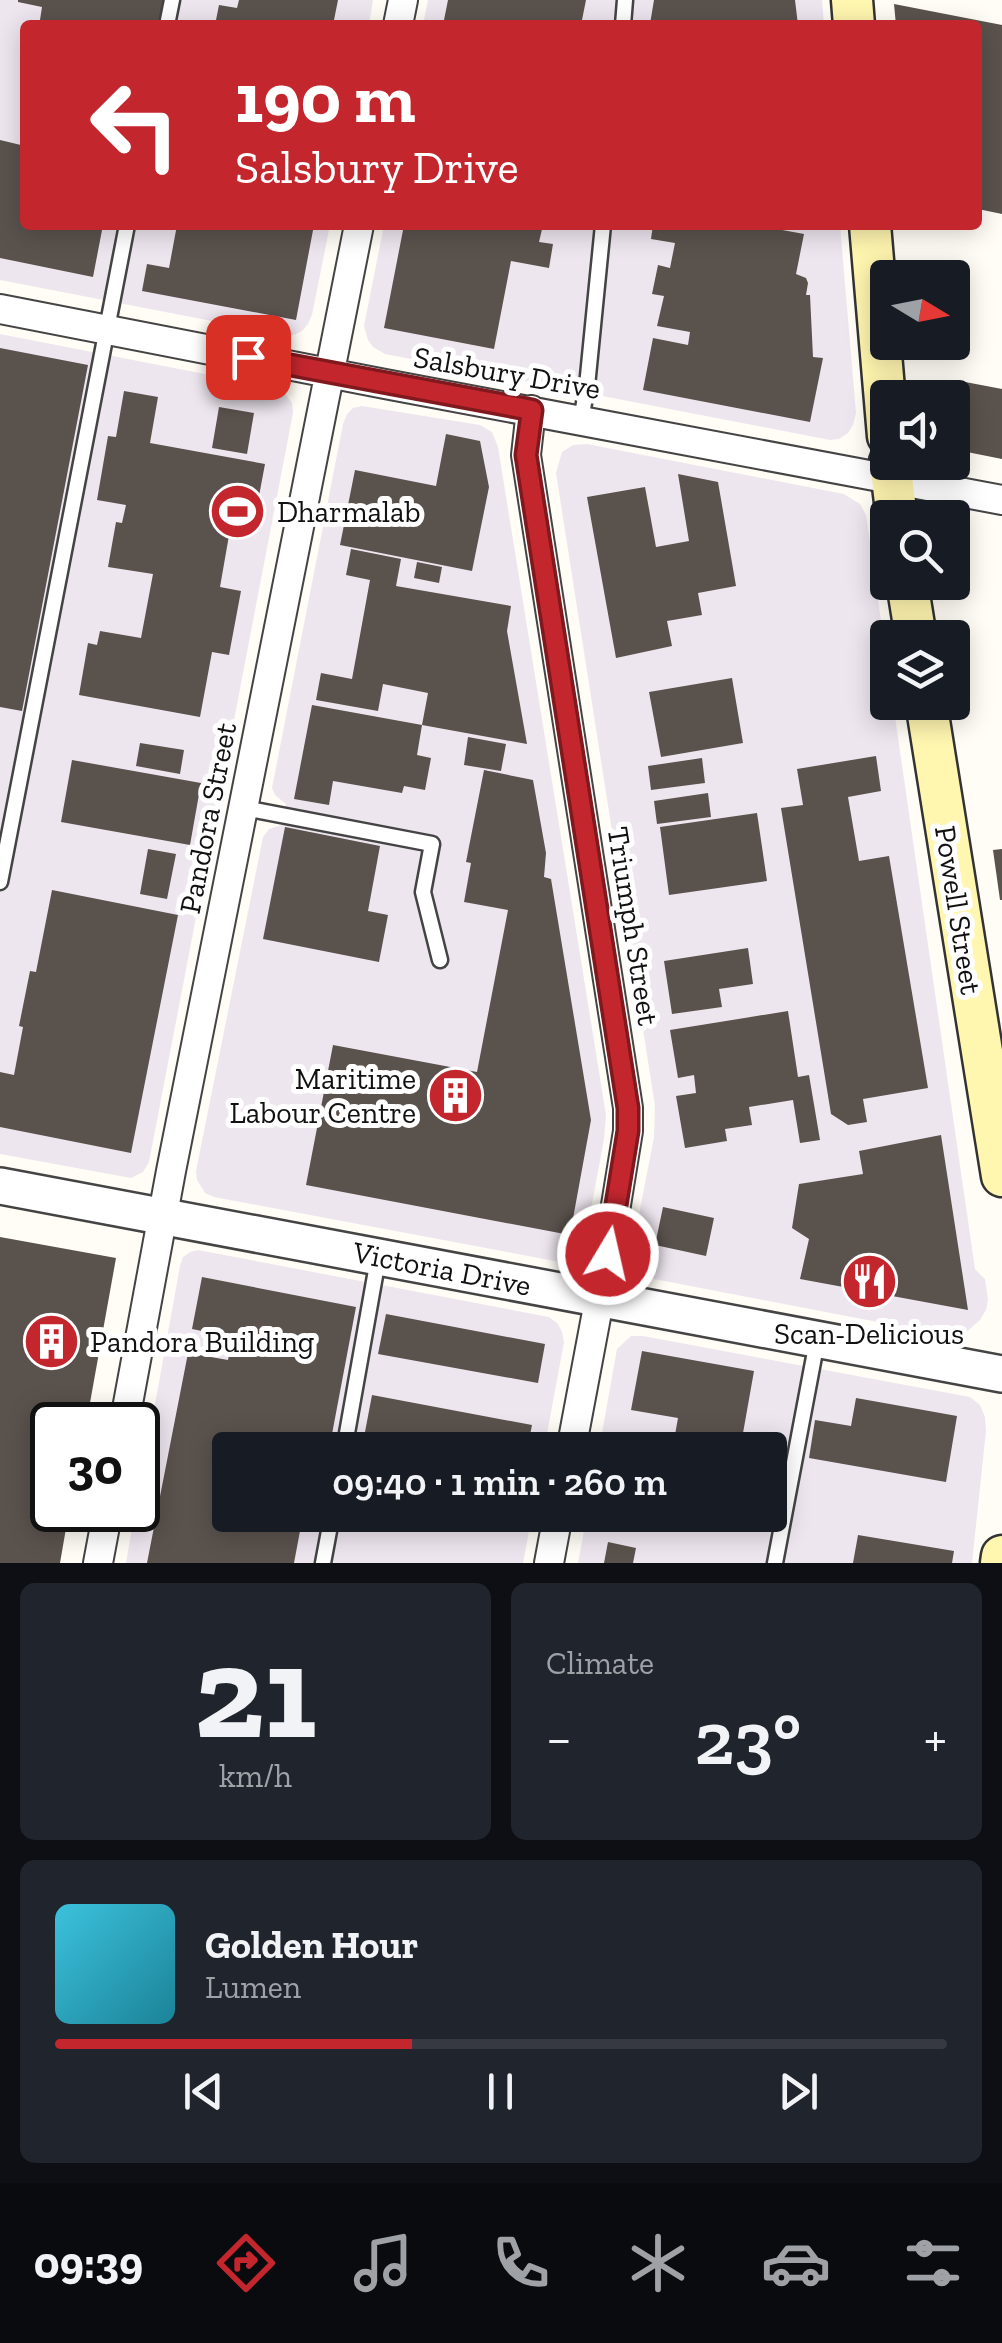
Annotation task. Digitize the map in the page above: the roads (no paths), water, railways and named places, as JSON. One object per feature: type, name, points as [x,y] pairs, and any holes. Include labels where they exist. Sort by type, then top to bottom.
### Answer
[{"type":"main road","points":[[870,230],[883,380]]},
{"type":"main road","name":"Powell Street","points":[[929,720],[1002,1176]]},
{"type":"street","name":"Pandora Street","points":[[128,1402],[359,230]]},
{"type":"street","name":"Salsbury Drive","points":[[0,308],[532,410],[893,486],[1002,500]]},
{"type":"street","name":"Triumph Street","points":[[532,410],[526,455],[628,1108],[628,1131],[573,1432]]},
{"type":"street","name":"Victoria Drive","points":[[0,1186],[1002,1374]]},
{"type":"street","points":[[98,1563],[104,1532]]},
{"type":"street","points":[[549,1563],[555,1532]]},
{"type":"lane","points":[[0,882],[126,230]]},
{"type":"lane","points":[[580,420],[603,230]]},
{"type":"lane","points":[[244,808],[432,844],[422,892],[440,960]]},
{"type":"lane","points":[[347,1432],[379,1257]]},
{"type":"lane","points":[[775,1563],[818,1340]]},
{"type":"lane","points":[[323,1563],[329,1532]]},
{"type":"place","name":"Dharmalab","points":[[238,512]]},
{"type":"place","name":"Maritime Labour Centre","points":[[455,1096]]},
{"type":"place","name":"Scan-Delicious","points":[[869,1282]]},
{"type":"place","name":"Pandora Building","points":[[51,1342]]}]
